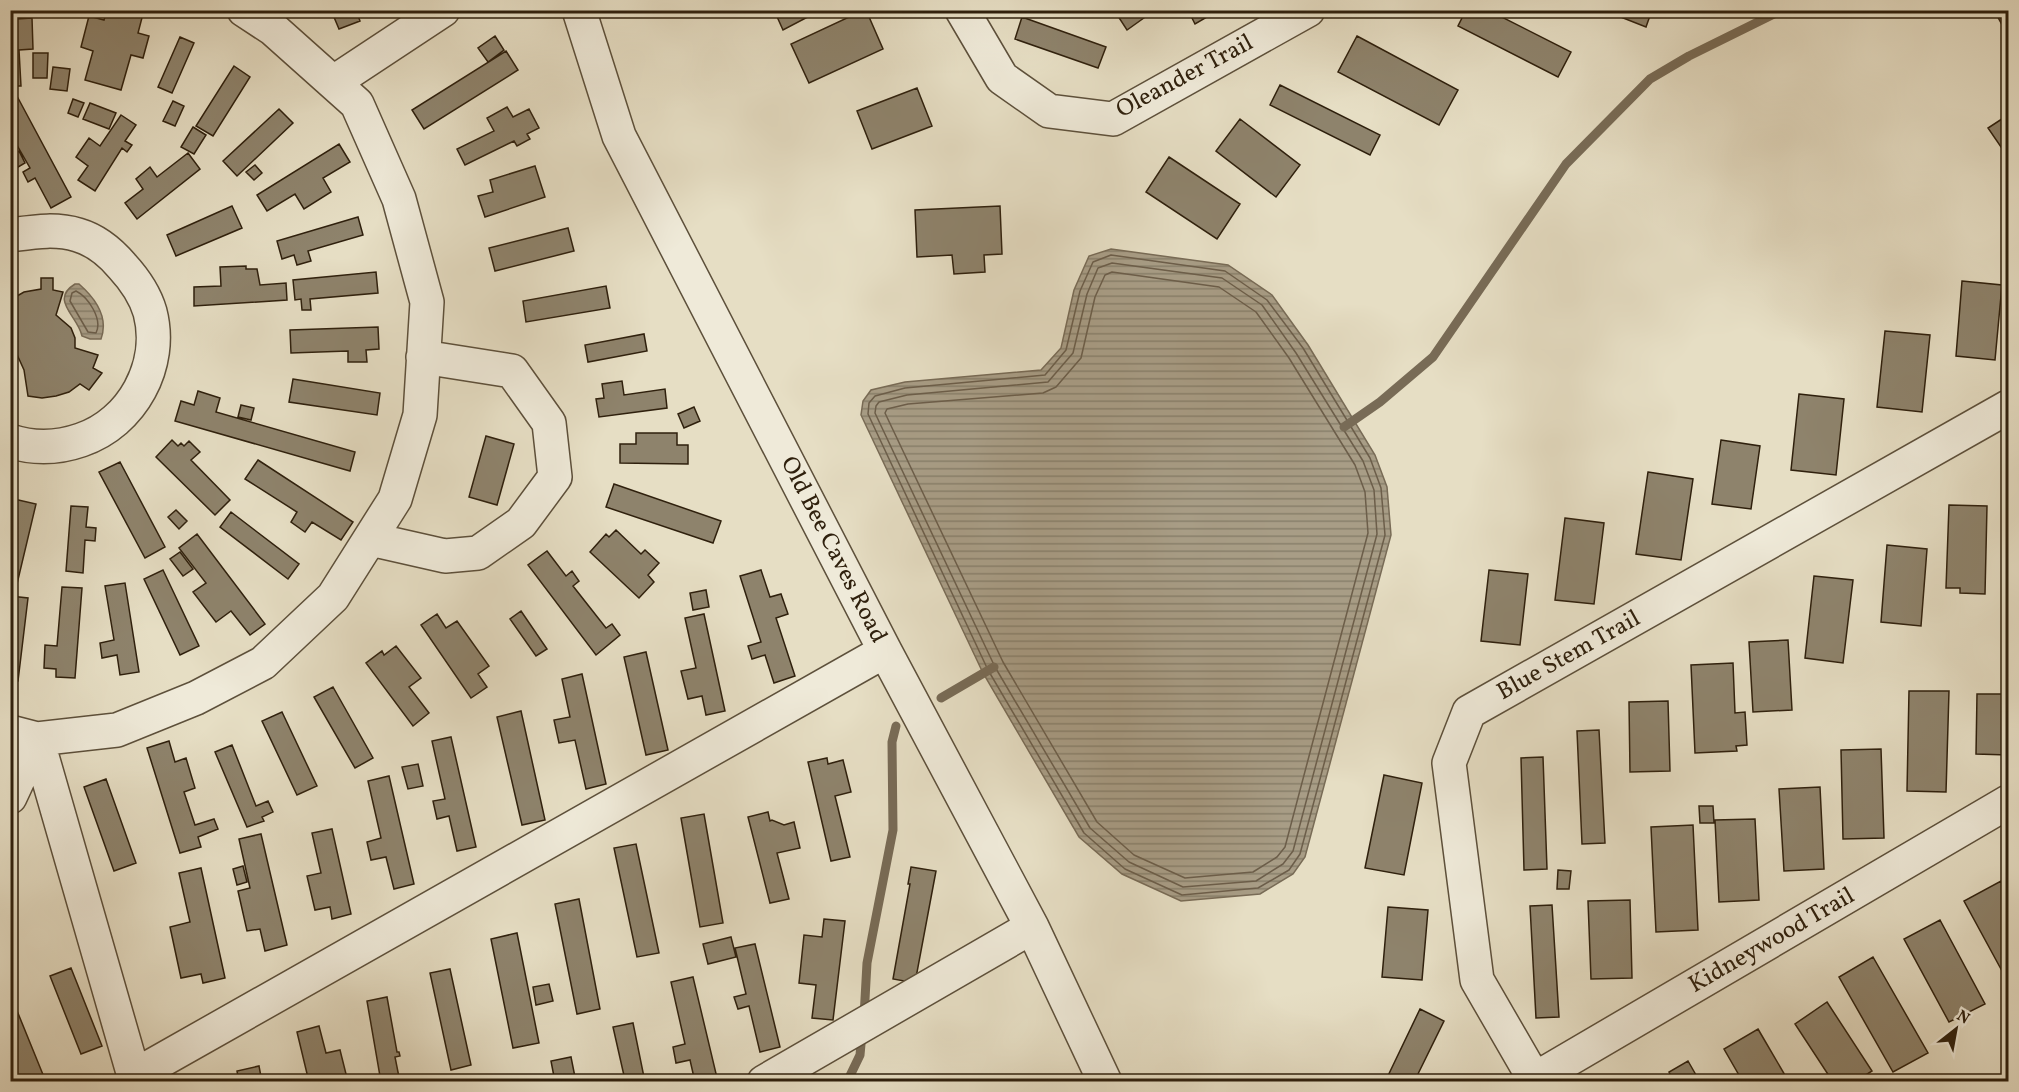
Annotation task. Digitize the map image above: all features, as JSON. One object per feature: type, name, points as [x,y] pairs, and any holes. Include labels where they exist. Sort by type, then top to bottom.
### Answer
[{"type":"street","points":[[24,736],[117,730],[196,698],[263,663],[333,597],[395,499],[420,415],[427,302],[399,199],[357,104],[273,29],[244,10]]},
{"type":"street","points":[[334,82],[401,22],[443,10]]},
{"type":"street","name":"Old Bee Caves Road","points":[[579,10],[619,136],[885,651],[1032,927],[1106,1082]]},
{"type":"street","name":"Oleander Trail","points":[[962,10],[1002,78],[1048,111],[1113,119],[1308,10]]},
{"type":"street","points":[[10,236],[43,230],[79,236],[111,253],[135,280],[150,312],[153,348],[144,383],[124,413],[96,435],[63,447],[27,447],[10,441]]},
{"type":"street","points":[[370,539],[445,556],[478,553],[521,523],[555,477],[549,423],[512,371],[423,357]]},
{"type":"street","name":"Blue Stem Trail","points":[[1535,1080],[1477,980],[1449,763],[1469,712],[2008,407]]},
{"type":"street","points":[[24,736],[131,1080],[885,651]]},
{"type":"street","points":[[10,797],[24,736]]},
{"type":"street","name":"Kidneywood Trail","points":[[1535,1080],[2008,802]]},
{"type":"street","points":[[764,1082],[1032,927]]},
{"type":"water","points":[[1111,249],[1228,265],[1272,295],[1308,345],[1375,455],[1387,487],[1391,535],[1305,857],[1293,874],[1260,894],[1181,901],[1122,874],[1079,837],[983,673],[861,415],[863,401],[871,390],[905,382],[1041,370],[1061,348],[1074,290],[1089,256]]},
{"type":"water","points":[[75,284],[85,289],[99,308],[103,323],[101,339],[82,336],[67,308],[65,296]]},
{"type":"building","points":[[10,10],[16,10],[17,19],[32,18],[33,49],[19,50],[21,86],[10,86]]},
{"type":"building","points":[[107,10],[144,10],[138,33],[149,36],[143,58],[131,55],[121,90],[85,80],[93,51],[81,47],[89,16],[104,20]]},
{"type":"building","points":[[331,10],[356,10],[360,21],[339,29]]},
{"type":"building","points":[[774,10],[821,10],[783,30]]},
{"type":"building","points":[[864,10],[883,49],[809,83],[791,44]]},
{"type":"building","points":[[1114,10],[1155,10],[1127,30]]},
{"type":"building","points":[[1188,10],[1213,10],[1214,13],[1195,24]]},
{"type":"building","points":[[1466,10],[1488,10],[1571,52],[1558,77],[1458,26]]},
{"type":"building","points":[[1603,10],[1652,10],[1646,27]]},
{"type":"building","points":[[1994,10],[2008,10],[2008,36]]},
{"type":"building","points":[[1022,17],[1106,47],[1098,68],[1015,39]]},
{"type":"building","points":[[495,36],[504,50],[488,62],[478,48]]},
{"type":"building","points":[[1357,36],[1458,90],[1439,125],[1338,72]]},
{"type":"building","points":[[180,37],[194,43],[172,93],[158,87]]},
{"type":"building","points":[[506,51],[518,70],[424,129],[412,110]]},
{"type":"building","points":[[33,53],[48,53],[47,78],[33,78]]},
{"type":"building","points":[[234,66],[250,77],[213,136],[196,126]]},
{"type":"building","points":[[53,67],[70,69],[67,91],[50,89]]},
{"type":"building","points":[[1280,85],[1380,135],[1370,155],[1270,105]]},
{"type":"building","points":[[917,88],[932,126],[872,149],[857,111]]},
{"type":"building","points":[[18,98],[71,197],[51,208],[35,178],[28,182],[23,172],[30,168],[10,133],[10,103]]},
{"type":"building","points":[[73,99],[84,103],[78,117],[68,113]]},
{"type":"building","points":[[173,101],[184,106],[175,126],[163,121]]},
{"type":"building","points":[[90,103],[116,113],[109,129],[83,119]]},
{"type":"building","points":[[507,107],[513,117],[529,109],[539,128],[527,134],[530,139],[517,146],[514,141],[465,165],[457,149],[494,131],[487,118]]},
{"type":"building","points":[[279,109],[293,123],[237,176],[223,161]]},
{"type":"building","points":[[121,115],[136,125],[125,141],[132,145],[127,152],[122,148],[95,191],[78,180],[88,166],[76,157],[89,138],[100,146]]},
{"type":"building","points":[[2008,115],[2008,142],[2001,147],[1988,128]]},
{"type":"building","points":[[1240,119],[1300,165],[1276,197],[1216,151]]},
{"type":"building","points":[[193,127],[206,135],[194,154],[181,147]]},
{"type":"building","points":[[339,144],[350,162],[323,178],[331,192],[304,209],[295,194],[267,211],[257,195]]},
{"type":"building","points":[[19,151],[25,163],[13,170],[10,156]]},
{"type":"building","points":[[188,153],[200,169],[137,219],[125,203],[143,189],[136,179],[150,167],[157,177]]},
{"type":"building","points":[[1169,157],[1240,204],[1217,239],[1146,192]]},
{"type":"building","points":[[255,165],[262,173],[254,180],[246,172]]},
{"type":"building","points":[[535,166],[545,197],[485,217],[478,196],[493,192],[490,180]]},
{"type":"building","points":[[232,206],[242,228],[176,256],[167,235]]},
{"type":"building","points":[[1000,206],[1002,254],[984,255],[985,272],[954,274],[952,255],[917,257],[915,210]]},
{"type":"building","points":[[358,217],[363,235],[308,251],[311,261],[297,265],[294,255],[282,259],[277,241]]},
{"type":"building","points":[[568,228],[574,251],[495,271],[489,248]]},
{"type":"building","points":[[246,266],[246,269],[257,269],[260,285],[286,283],[287,300],[194,306],[194,287],[221,286],[220,267]]},
{"type":"building","points":[[376,272],[378,293],[310,299],[311,310],[302,310],[301,299],[295,300],[293,280]]},
{"type":"building","points":[[41,278],[53,278],[53,290],[63,292],[56,315],[71,328],[75,338],[75,348],[98,355],[93,368],[102,373],[89,390],[80,384],[69,392],[56,396],[42,398],[28,396],[24,370],[10,339],[10,300],[24,292],[41,289]]},
{"type":"building","points":[[1962,281],[2002,285],[1995,360],[1956,356]]},
{"type":"building","points":[[606,286],[610,308],[526,322],[523,301]]},
{"type":"building","points":[[378,327],[379,349],[366,350],[367,362],[348,362],[348,351],[291,353],[290,330]]},
{"type":"building","points":[[1885,331],[1930,335],[1922,412],[1877,407]]},
{"type":"building","points":[[644,334],[647,351],[588,362],[585,345]]},
{"type":"building","points":[[293,379],[380,393],[377,415],[289,402]]},
{"type":"building","points":[[622,381],[624,395],[665,389],[667,408],[599,417],[596,399],[604,398],[602,384]]},
{"type":"building","points":[[198,391],[220,398],[216,412],[355,452],[350,471],[175,421],[181,401],[194,405]]},
{"type":"building","points":[[1799,394],[1844,399],[1836,475],[1791,470]]},
{"type":"building","points":[[241,405],[254,408],[251,420],[238,417]]},
{"type":"building","points":[[694,407],[700,421],[684,428],[678,414]]},
{"type":"building","points":[[636,433],[677,433],[677,445],[688,445],[688,464],[620,463],[620,444],[636,444]]},
{"type":"building","points":[[486,436],[514,444],[497,505],[469,497]]},
{"type":"building","points":[[172,440],[178,446],[181,443],[184,446],[189,441],[200,452],[191,460],[230,500],[215,515],[156,457]]},
{"type":"building","points":[[1721,440],[1760,446],[1751,509],[1712,504]]},
{"type":"building","points":[[258,460],[353,522],[341,540],[312,522],[305,532],[291,522],[297,512],[245,479]]},
{"type":"building","points":[[120,462],[165,547],[145,558],[99,472]]},
{"type":"building","points":[[1648,472],[1693,479],[1681,560],[1636,554]]},
{"type":"building","points":[[614,484],[721,521],[713,543],[606,507]]},
{"type":"building","points":[[14,499],[36,504],[17,584],[10,583],[10,514]]},
{"type":"building","points":[[1949,505],[1987,506],[1985,594],[1960,593],[1960,588],[1946,588]]},
{"type":"building","points":[[71,506],[88,507],[86,527],[96,528],[95,541],[85,540],[83,573],[66,571]]},
{"type":"building","points":[[176,510],[187,521],[179,529],[168,517]]},
{"type":"building","points":[[231,512],[299,564],[288,579],[220,527]]},
{"type":"building","points":[[1565,518],[1604,523],[1594,604],[1555,600]]},
{"type":"building","points":[[616,530],[641,554],[645,550],[659,563],[648,575],[654,582],[639,598],[590,552],[606,534],[609,537]]},
{"type":"building","points":[[197,534],[265,624],[250,635],[231,611],[216,622],[193,592],[206,583],[179,548]]},
{"type":"building","points":[[1887,545],[1927,549],[1921,626],[1881,622]]},
{"type":"building","points":[[547,551],[566,576],[572,571],[579,581],[573,586],[606,628],[612,624],[620,635],[596,655],[528,565]]},
{"type":"building","points":[[180,552],[193,569],[183,576],[170,559]]},
{"type":"building","points":[[163,570],[199,646],[180,655],[144,579]]},
{"type":"building","points":[[761,570],[770,597],[781,594],[788,614],[776,618],[795,676],[774,683],[765,655],[752,659],[748,646],[761,642],[740,576]]},
{"type":"building","points":[[1489,570],[1528,574],[1520,645],[1481,641]]},
{"type":"building","points":[[1814,576],[1853,580],[1843,663],[1805,658]]},
{"type":"building","points":[[125,583],[139,672],[120,675],[117,655],[102,658],[100,643],[114,640],[105,586]]},
{"type":"building","points":[[62,587],[82,588],[75,678],[56,677],[56,669],[44,668],[45,645],[57,646]]},
{"type":"building","points":[[706,590],[709,607],[693,610],[690,593]]},
{"type":"building","points":[[10,596],[28,598],[18,681],[10,680]]},
{"type":"building","points":[[521,611],[547,649],[536,656],[510,619]]},
{"type":"building","points":[[437,614],[446,628],[457,621],[489,666],[478,674],[487,687],[471,698],[421,625]]},
{"type":"building","points":[[704,614],[725,711],[706,715],[702,696],[688,699],[681,671],[696,668],[685,618]]},
{"type":"building","points":[[1788,640],[1792,710],[1753,712],[1749,642]]},
{"type":"building","points":[[396,646],[421,678],[409,687],[429,713],[413,726],[366,663],[382,651],[384,655]]},
{"type":"building","points":[[646,652],[668,750],[646,755],[624,657]]},
{"type":"building","points":[[1733,663],[1735,713],[1745,712],[1747,745],[1736,746],[1737,751],[1695,753],[1691,665]]},
{"type":"building","points":[[582,674],[606,784],[586,789],[575,740],[559,743],[554,720],[570,717],[562,679]]},
{"type":"building","points":[[333,687],[373,758],[355,768],[314,697]]},
{"type":"building","points":[[1909,691],[1949,691],[1946,792],[1907,791]]},
{"type":"building","points":[[1977,694],[2008,694],[2008,755],[1976,754]]},
{"type":"building","points":[[1668,701],[1670,771],[1630,772],[1629,702]]},
{"type":"building","points":[[521,711],[545,820],[522,825],[497,717]]},
{"type":"building","points":[[282,712],[317,786],[297,795],[262,721]]},
{"type":"building","points":[[1599,730],[1605,843],[1582,844],[1577,731]]},
{"type":"building","points":[[451,737],[476,847],[457,851],[449,816],[437,819],[433,801],[445,799],[432,741]]},
{"type":"building","points":[[169,741],[175,762],[186,758],[195,788],[184,792],[195,825],[214,819],[218,829],[198,837],[201,847],[180,853],[147,748]]},
{"type":"building","points":[[232,745],[256,806],[268,801],[273,812],[262,817],[264,821],[247,827],[215,752]]},
{"type":"building","points":[[1881,749],[1884,838],[1843,839],[1841,750]]},
{"type":"building","points":[[1543,757],[1547,869],[1524,870],[1521,758]]},
{"type":"building","points":[[827,758],[828,764],[843,760],[851,792],[835,796],[850,857],[831,861],[808,762]]},
{"type":"building","points":[[418,764],[423,786],[408,789],[402,767]]},
{"type":"building","points":[[1384,775],[1422,783],[1404,875],[1365,868]]},
{"type":"building","points":[[389,776],[414,884],[394,889],[386,857],[371,860],[367,842],[381,838],[368,781]]},
{"type":"building","points":[[106,779],[136,863],[114,871],[84,787]]},
{"type":"building","points":[[1820,787],[1824,869],[1784,871],[1779,789]]},
{"type":"building","points":[[1699,806],[1713,806],[1714,823],[1700,823]]},
{"type":"building","points":[[768,812],[770,821],[784,825],[794,822],[800,848],[777,853],[789,899],[770,903],[748,817]]},
{"type":"building","points":[[704,814],[723,923],[700,927],[681,818]]},
{"type":"building","points":[[1755,819],[1759,900],[1719,902],[1715,820]]},
{"type":"building","points":[[1693,825],[1698,930],[1656,932],[1651,827]]},
{"type":"building","points":[[332,829],[351,914],[332,919],[330,907],[315,910],[307,876],[321,873],[312,833]]},
{"type":"building","points":[[261,834],[287,945],[265,951],[260,929],[247,931],[238,891],[250,888],[239,839]]},
{"type":"building","points":[[636,844],[659,953],[637,957],[614,848]]},
{"type":"building","points":[[243,866],[247,882],[237,885],[233,869]]},
{"type":"building","points":[[911,867],[936,871],[915,983],[893,979]]},
{"type":"building","points":[[201,868],[225,978],[203,983],[201,974],[181,978],[170,927],[190,922],[179,873]]},
{"type":"building","points":[[1558,870],[1571,871],[1569,889],[1557,889]]},
{"type":"building","points":[[2001,881],[2008,896],[2008,982],[1964,901]]},
{"type":"building","points":[[579,899],[600,1009],[577,1014],[555,904]]},
{"type":"building","points":[[1630,900],[1632,978],[1591,979],[1588,901]]},
{"type":"building","points":[[1552,905],[1559,1017],[1536,1018],[1530,906]]},
{"type":"building","points":[[1388,907],[1428,910],[1422,980],[1382,977]]},
{"type":"building","points":[[824,919],[845,921],[833,1020],[812,1018],[816,985],[799,983],[804,935],[822,937]]},
{"type":"building","points":[[1940,920],[1985,1004],[1949,1022],[1904,939]]},
{"type":"building","points":[[517,933],[539,1043],[513,1048],[491,939]]},
{"type":"building","points":[[731,937],[736,957],[708,964],[703,944]]},
{"type":"building","points":[[755,944],[780,1047],[760,1052],[749,1006],[738,1009],[734,997],[746,994],[735,948]]},
{"type":"building","points":[[1873,957],[1928,1053],[1893,1072],[1839,977]]},
{"type":"building","points":[[71,968],[102,1046],[81,1054],[50,976]]},
{"type":"building","points":[[450,969],[471,1065],[451,1070],[430,973]]},
{"type":"building","points":[[693,977],[718,1082],[695,1082],[690,1060],[676,1063],[673,1047],[685,1044],[671,982]]},
{"type":"building","points":[[549,984],[553,1001],[536,1005],[533,987]]},
{"type":"building","points":[[11,996],[46,1082],[18,1082],[10,1064]]},
{"type":"building","points":[[387,997],[397,1052],[400,1056],[395,1057],[400,1082],[381,1082],[367,1001]]},
{"type":"building","points":[[1827,1002],[1872,1071],[1855,1082],[1833,1082],[1795,1024]]},
{"type":"building","points":[[1420,1009],[1444,1021],[1414,1082],[1385,1082]]},
{"type":"building","points":[[633,1023],[645,1082],[618,1082],[625,1080],[613,1027]]},
{"type":"building","points":[[319,1026],[326,1053],[340,1050],[348,1082],[309,1082],[297,1032]]},
{"type":"building","points":[[1758,1029],[1789,1082],[1743,1082],[1724,1049]]},
{"type":"building","points":[[571,1057],[576,1082],[555,1082],[551,1061]]},
{"type":"building","points":[[1688,1061],[1700,1082],[1674,1082],[1669,1072]]},
{"type":"building","points":[[259,1066],[262,1082],[239,1082],[237,1071]]},
{"type":"waterway","points":[[1344,427],[1380,402],[1433,357],[1566,164],[1650,79],[1689,56],[1782,10]]},
{"type":"waterway","points":[[941,698],[994,667]]},
{"type":"waterway","points":[[864,1017],[867,963],[893,830],[892,742],[896,726]]},
{"type":"waterway","points":[[847,1082],[860,1055],[862,1033]]}]
